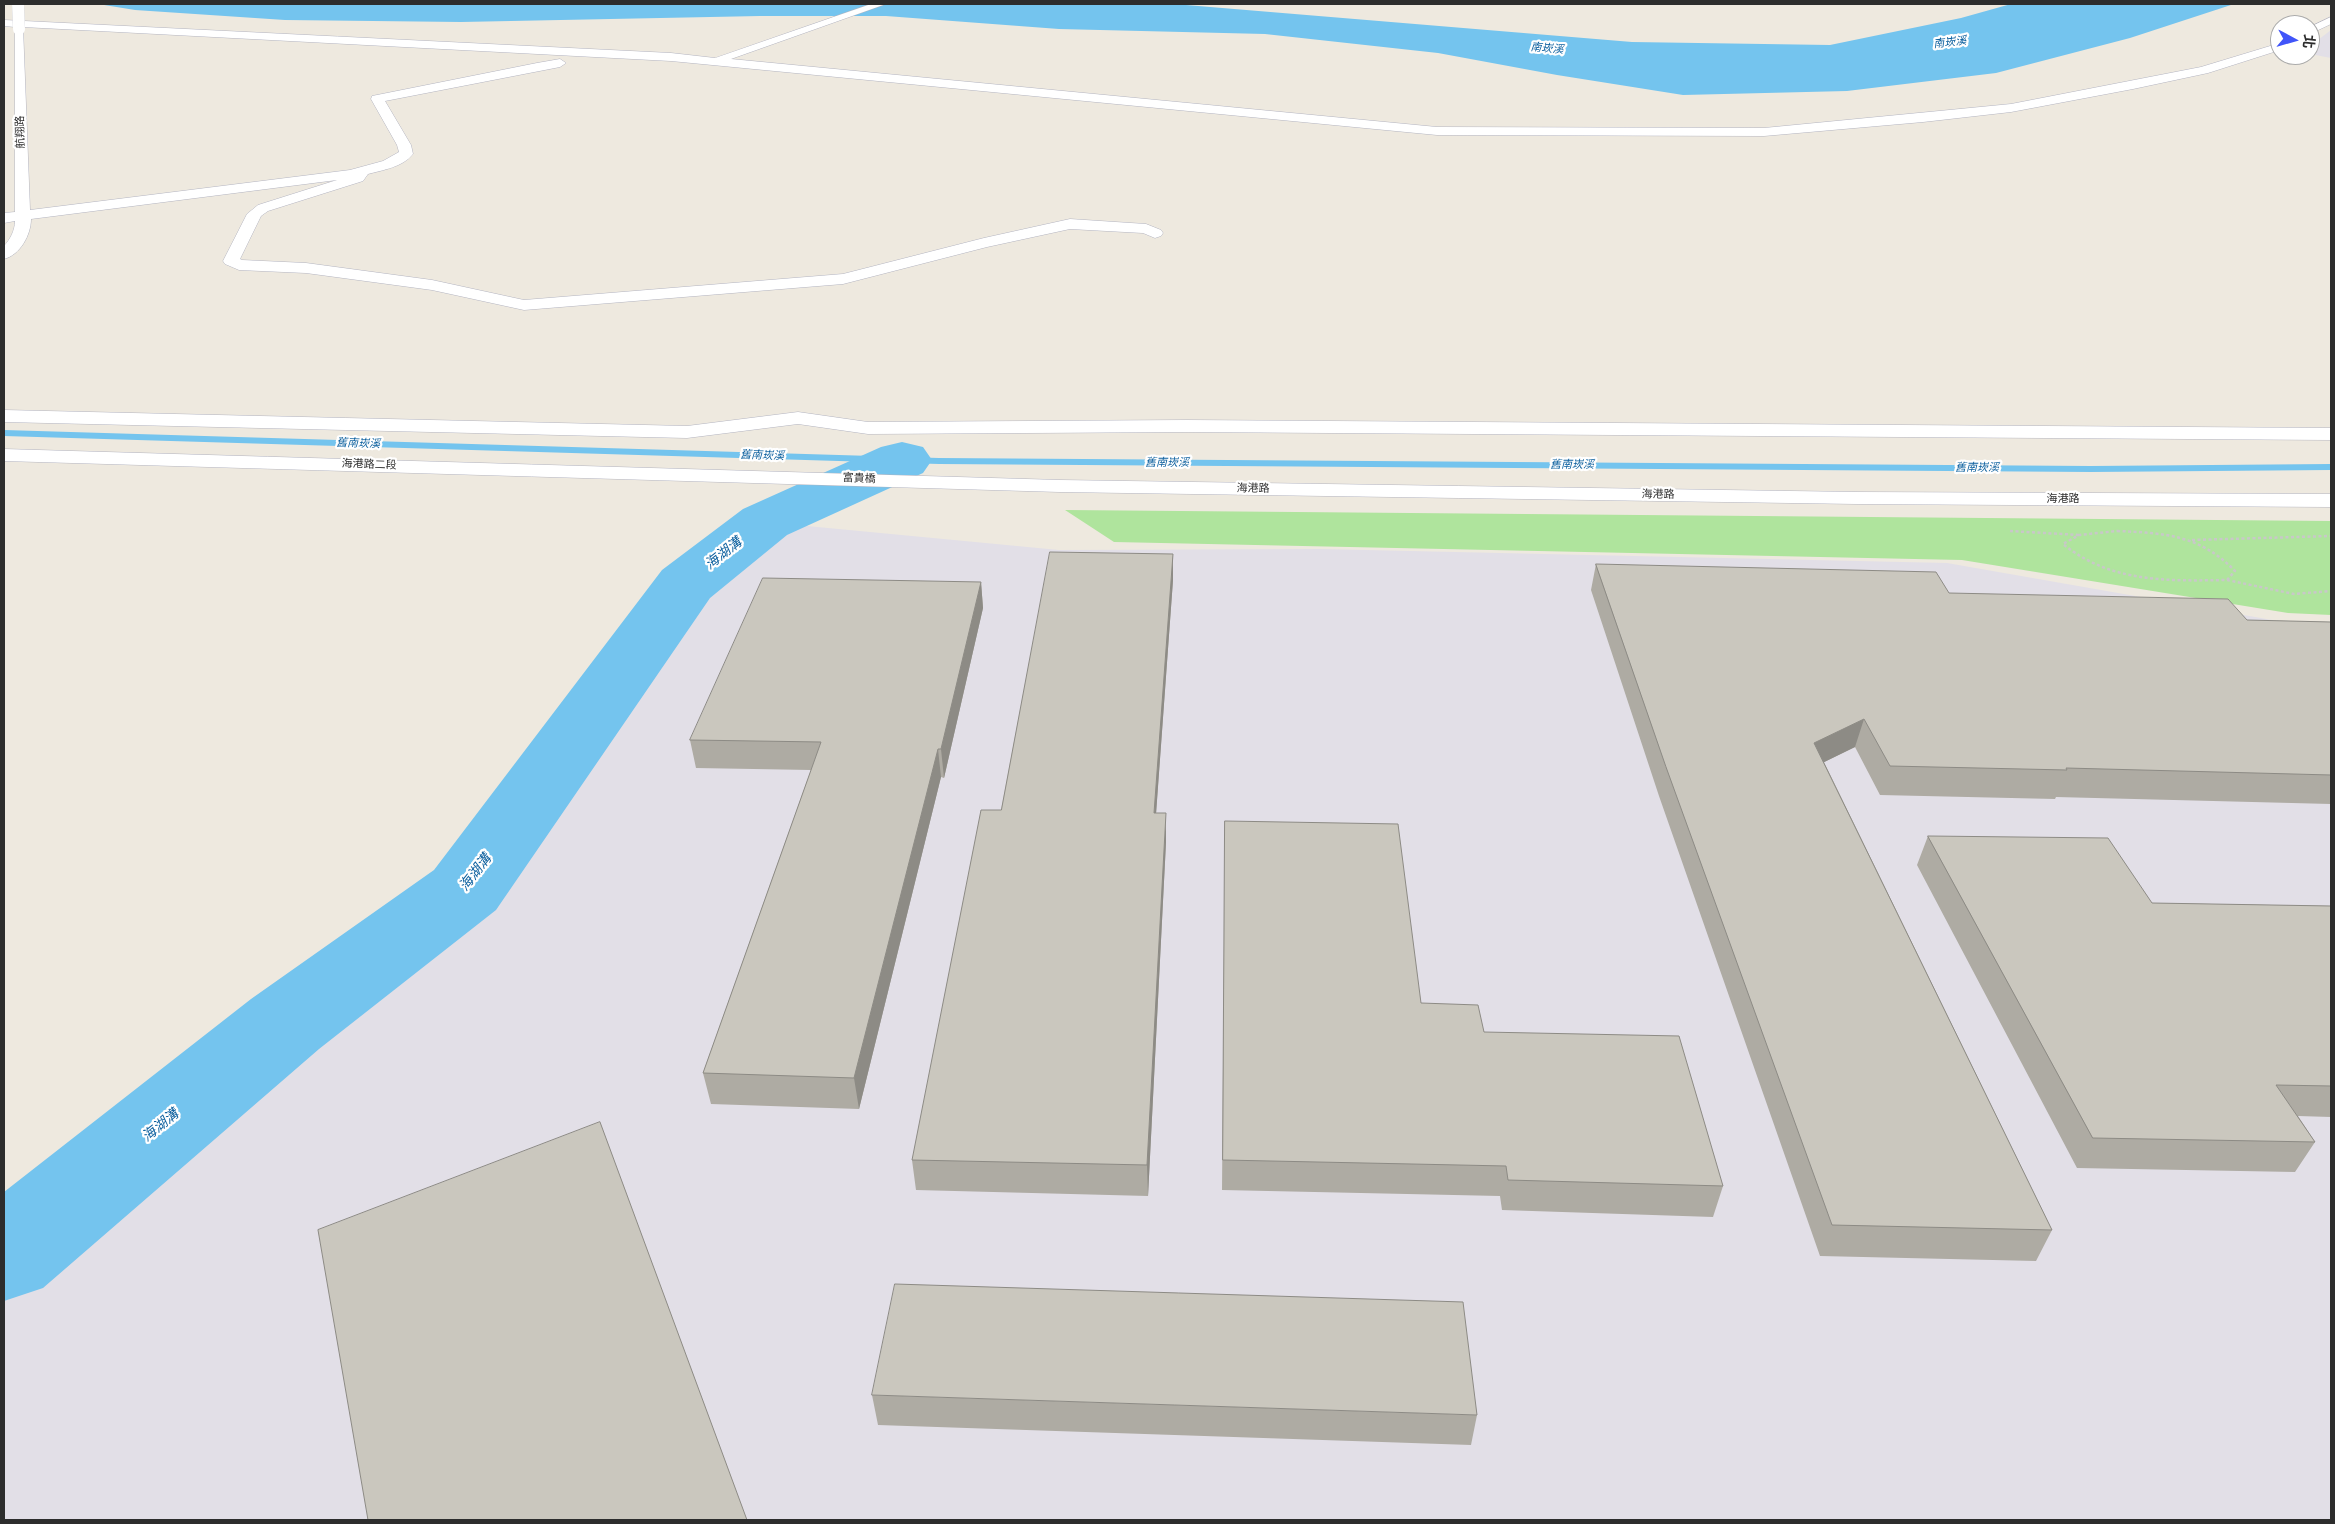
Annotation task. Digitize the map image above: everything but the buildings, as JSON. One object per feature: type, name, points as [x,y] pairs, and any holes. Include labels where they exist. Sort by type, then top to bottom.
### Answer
[{"type":"street","name":"航翔路","points":[[4,254],[15,244],[23,226],[18,4]]},
{"type":"street","points":[[714,62],[881,4]]},
{"type":"street","points":[[4,23],[628,55],[1437,132],[1764,132],[2011,108],[2204,70],[2270,49]]},
{"type":"street","points":[[4,218],[363,171],[388,164],[406,154],[404,145],[377,99],[424,91],[520,69],[628,55]]},
{"type":"street","points":[[363,171],[358,178],[263,208],[256,214],[231,261],[239,265],[306,268],[432,285],[524,305],[843,279],[984,243],[1070,224],[1146,229],[1156,233]]},
{"type":"street","points":[[4,416],[687,432],[798,418],[868,428],[1197,426],[2331,434]]},
{"type":"street","name":"海港路二段","points":[[4,455],[734,475]]},
{"type":"street","name":"富貴橋","points":[[734,475],[984,483]]},
{"type":"street","name":"海港路","points":[[984,483],[1857,498],[2331,501]]},
{"type":"path","points":[[2227,580],[2235,571],[2223,556],[2188,540],[2169,534],[2117,531],[2080,535],[2063,544],[2075,556],[2102,569],[2163,581],[2227,580],[2294,594],[2331,591]]},
{"type":"path","points":[[2188,540],[2331,536]]},
{"type":"shaded area","points":[[2331,30],[2331,58],[2320,56],[2320,38]]},
{"type":"shaded area","points":[[765,522],[1059,550],[1321,549],[1947,563],[2312,627],[2331,627],[2331,1520],[4,1520],[4,1255],[285,1024],[465,890],[686,584]]},
{"type":"green space","points":[[1065,510],[2331,521],[2331,615],[2288,613],[1962,560],[1114,542]]},
{"type":"water","name":"南崁溪","points":[[98,4],[1174,4],[1632,42],[1830,45],[1961,18],[2011,4],[2234,4],[2130,38],[1996,73],[1847,91],[1683,95],[1557,75],[1438,53],[1265,34],[1059,29],[886,16],[760,16],[461,22],[285,20],[135,10]]},
{"type":"waterway","name":"舊南崁溪","points":[[4,433],[939,461],[2091,469],[2331,467]]},
{"type":"waterway","name":"海湖溝","points":[[4,1255],[285,1024],[465,890],[686,584],[765,522],[902,460]]}]
